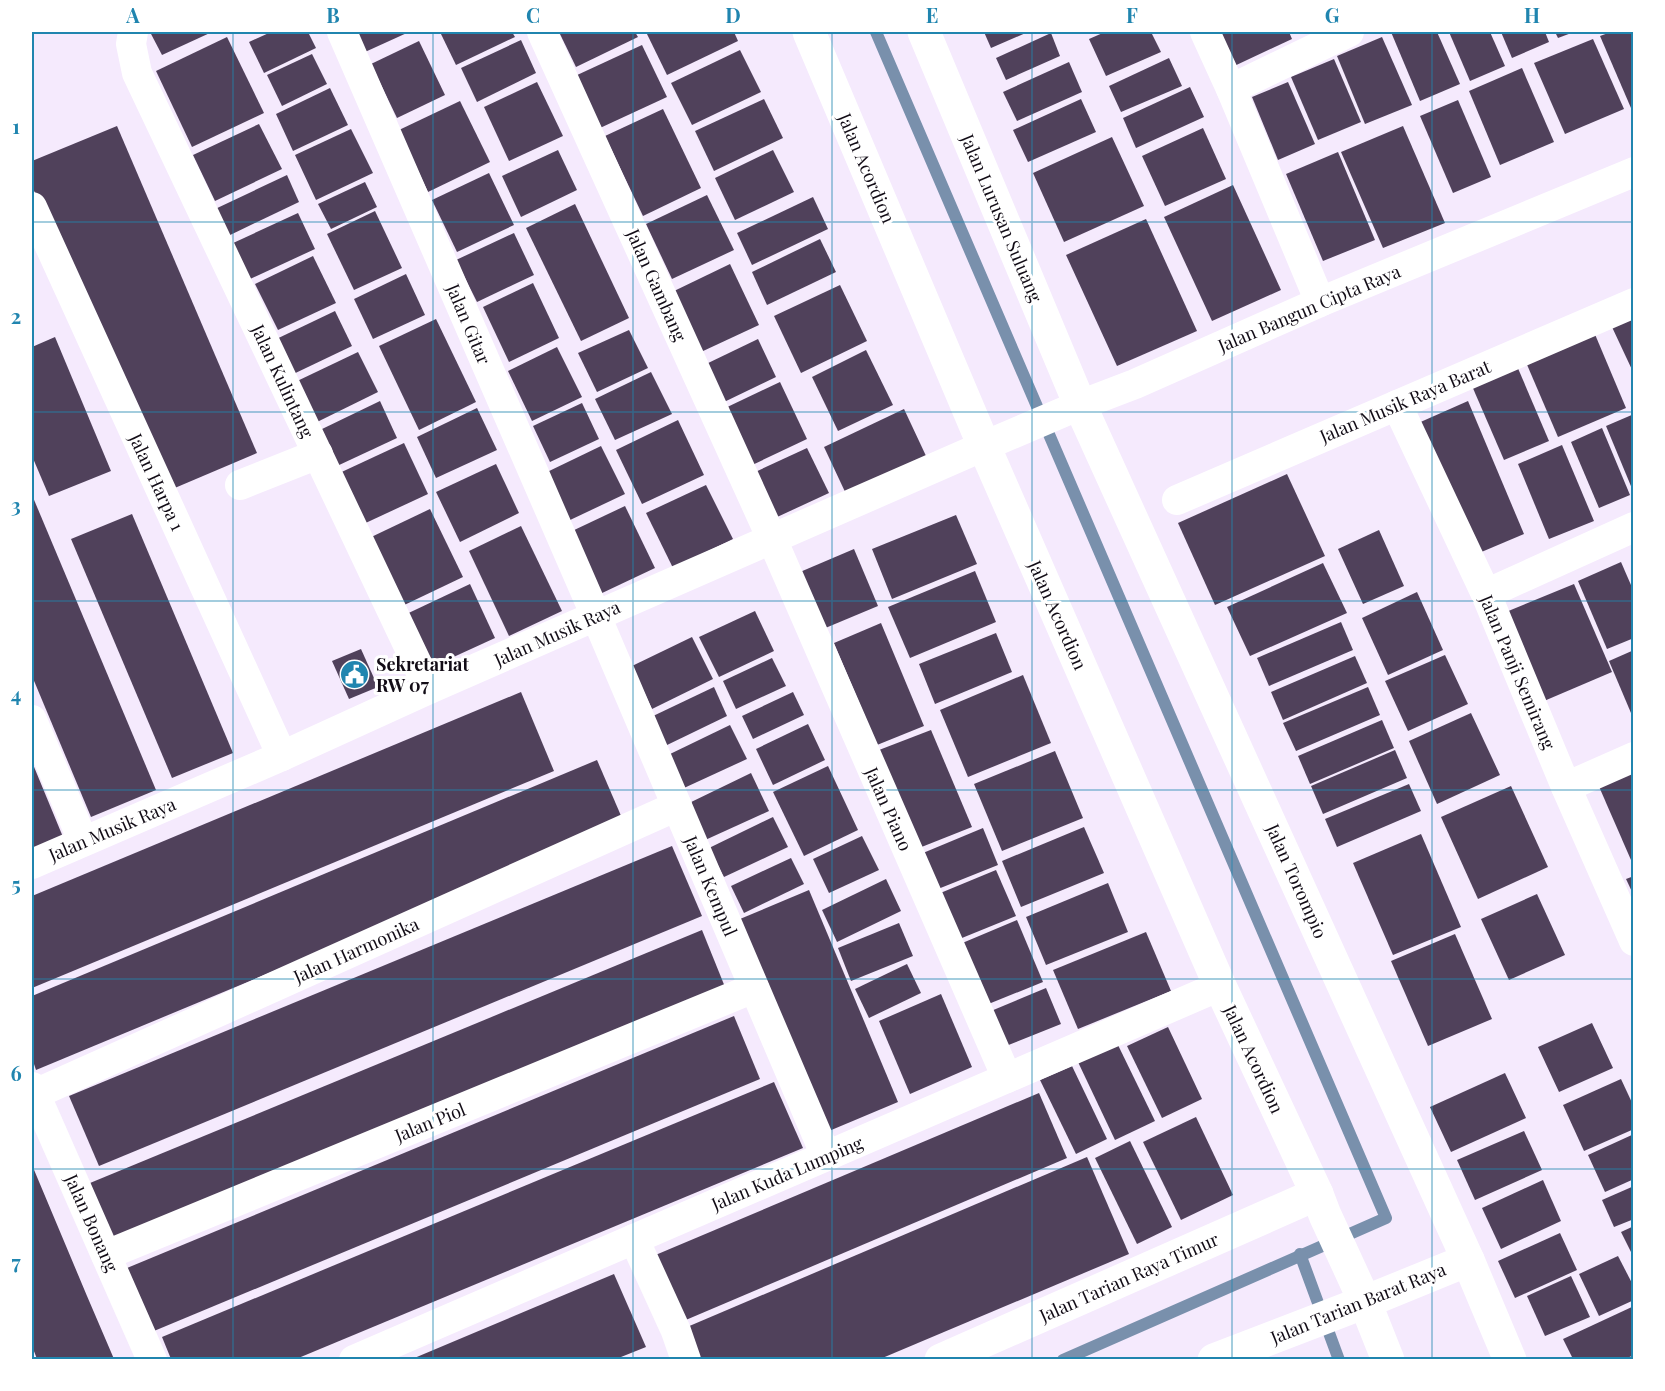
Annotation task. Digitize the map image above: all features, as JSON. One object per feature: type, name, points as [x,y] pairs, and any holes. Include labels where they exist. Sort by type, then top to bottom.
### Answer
[{"type":"street","name":"Jalan Kulintang","points":[[133,32],[130,44],[137,73],[429,690]]},
{"type":"street","name":"Jalan Gitar","points":[[342,32],[596,616]]},
{"type":"street","name":"Jalan Gambang","points":[[542,32],[772,539]]},
{"type":"street","name":"Jalan Acordion","points":[[809,32],[991,443],[1220,986],[1321,1205]]},
{"type":"street","name":"Jalan Lurusan Suluang","points":[[924,32],[1073,408]]},
{"type":"street","points":[[1204,32],[1231,89],[1320,302]]},
{"type":"street","points":[[1231,89],[1349,32]]},
{"type":"street","name":"Jalan Bangun Cipta Raya","points":[[991,443],[1135,384],[1320,302],[1634,172]]},
{"type":"street","name":"Jalan Harpa 1","points":[[32,207],[282,756]]},
{"type":"street","name":"Jalan Musik Raya Barat","points":[[1177,500],[1634,303]]},
{"type":"street","name":"Jalan Panji Semirang","points":[[1396,405],[1486,594],[1566,787],[1634,941]]},
{"type":"street","name":"Jalan Torompio","points":[[1073,408],[1468,1260],[1510,1359]]},
{"type":"street","name":"Jalan Musik Raya","points":[[32,864],[991,443]]},
{"type":"street","points":[[240,485],[318,454]]},
{"type":"street","points":[[1486,594],[1634,527]]},
{"type":"street","name":"Jalan Piano","points":[[772,539],[1007,1078]]},
{"type":"street","name":"Jalan Kempul","points":[[596,616],[826,1156]]},
{"type":"street","points":[[32,720],[83,841]]},
{"type":"street","points":[[1566,787],[1634,757]]},
{"type":"street","name":"Jalan Harmonika","points":[[33,1091],[677,806]]},
{"type":"street","name":"Jalan Kuda Lumping","points":[[354,1359],[1220,986]]},
{"type":"street","name":"Jalan Piol","points":[[106,1255],[754,988]]},
{"type":"street","name":"Jalan Bonang","points":[[33,1091],[152,1359]]},
{"type":"street","points":[[1321,1205],[1388,1359]]},
{"type":"street","name":"Jalan Tarian Raya Timur","points":[[941,1359],[1321,1205]]},
{"type":"street","points":[[634,1239],[686,1359]]},
{"type":"street","name":"Jalan Tarian Barat Raya","points":[[1214,1359],[1322,1318],[1360,1292],[1468,1260]]},
{"type":"building","points":[[150,32],[212,32],[162,55]]},
{"type":"building","points":[[271,32],[308,32],[316,48],[264,73],[249,42]]},
{"type":"building","points":[[356,32],[409,32],[365,52]]},
{"type":"building","points":[[440,32],[512,32],[515,37],[456,65]]},
{"type":"building","points":[[559,32],[635,32],[638,37],[576,67]]},
{"type":"building","points":[[646,32],[734,32],[738,41],[667,75]]},
{"type":"building","points":[[984,32],[1028,32],[991,48]]},
{"type":"building","points":[[1105,32],[1151,32],[1161,52],[1106,76],[1089,39]]},
{"type":"building","points":[[1221,32],[1289,32],[1292,39],[1230,68],[1214,35]]},
{"type":"building","points":[[1391,32],[1437,32],[1460,84],[1420,101]]},
{"type":"building","points":[[1449,32],[1490,32],[1505,66],[1470,81]]},
{"type":"building","points":[[1501,32],[1545,32],[1549,42],[1512,58]]},
{"type":"building","points":[[1555,32],[1574,32],[1558,38]]},
{"type":"building","points":[[1611,32],[1634,32],[1634,115],[1600,36]]},
{"type":"building","points":[[1051,33],[1060,56],[1006,80],[996,58]]},
{"type":"building","points":[[227,37],[264,113],[192,147],[156,71]]},
{"type":"building","points":[[1382,37],[1412,105],[1365,124],[1337,56]]},
{"type":"building","points":[[1593,39],[1624,109],[1565,134],[1534,63]]},
{"type":"building","points":[[521,40],[536,73],[477,102],[461,68]]},
{"type":"building","points":[[419,41],[445,95],[397,118],[371,64]]},
{"type":"building","points":[[642,45],[667,97],[600,128],[575,76]]},
{"type":"building","points":[[740,50],[761,92],[692,125],[671,83]]},
{"type":"building","points":[[312,54],[327,84],[282,106],[267,75]]},
{"type":"building","points":[[1169,58],[1182,86],[1121,112],[1109,86]]},
{"type":"building","points":[[1334,59],[1361,122],[1318,140],[1291,77]]},
{"type":"building","points":[[1069,62],[1082,92],[1017,121],[1003,92]]},
{"type":"building","points":[[1522,68],[1554,142],[1500,165],[1469,91]]},
{"type":"building","points":[[537,82],[563,136],[509,161],[484,107]]},
{"type":"building","points":[[1288,82],[1315,144],[1278,160],[1252,97]]},
{"type":"building","points":[[1190,87],[1204,117],[1136,148],[1123,118]]},
{"type":"building","points":[[330,88],[348,125],[293,151],[276,114]]},
{"type":"building","points":[[764,99],[783,138],[714,171],[695,131]]},
{"type":"building","points":[[1081,99],[1096,132],[1028,162],[1013,130]]},
{"type":"building","points":[[1458,100],[1491,177],[1453,193],[1420,116]]},
{"type":"building","points":[[460,101],[490,162],[428,192],[399,130]]},
{"type":"building","points":[[663,109],[701,188],[643,216],[605,136]]},
{"type":"building","points":[[259,124],[282,169],[215,201],[193,155]]},
{"type":"building","points":[[117,126],[257,453],[163,493],[32,186],[32,161]]},
{"type":"building","points":[[1403,126],[1445,223],[1383,248],[1341,152]]},
{"type":"building","points":[[1203,128],[1226,179],[1165,206],[1142,156]]},
{"type":"building","points":[[351,129],[373,173],[316,200],[295,155]]},
{"type":"building","points":[[1112,137],[1144,206],[1064,242],[1033,173]]},
{"type":"building","points":[[558,150],[577,190],[521,217],[502,176]]},
{"type":"building","points":[[773,150],[794,192],[735,220],[715,178]]},
{"type":"building","points":[[1338,152],[1375,240],[1323,261],[1286,174]]},
{"type":"building","points":[[489,173],[514,225],[457,252],[432,200]]},
{"type":"building","points":[[287,175],[299,202],[226,237],[213,210]]},
{"type":"building","points":[[365,182],[377,207],[331,229],[318,204]]},
{"type":"building","points":[[1233,185],[1281,290],[1212,321],[1164,217]]},
{"type":"building","points":[[707,195],[734,250],[672,279],[646,224]]},
{"type":"building","points":[[813,197],[828,229],[752,265],[737,233]]},
{"type":"building","points":[[575,204],[629,318],[581,341],[526,228]]},
{"type":"building","points":[[375,211],[402,268],[354,290],[327,234]]},
{"type":"building","points":[[298,213],[315,249],[248,280],[231,244]]},
{"type":"building","points":[[1146,219],[1197,331],[1117,366],[1066,255]]},
{"type":"building","points":[[514,233],[534,275],[477,302],[456,260]]},
{"type":"building","points":[[820,239],[836,272],[767,305],[752,272]]},
{"type":"building","points":[[313,256],[336,303],[278,330],[255,284]]},
{"type":"building","points":[[730,264],[759,325],[701,352],[672,292]]},
{"type":"building","points":[[406,274],[425,315],[373,339],[354,299]]},
{"type":"building","points":[[533,283],[559,338],[509,362],[483,307]]},
{"type":"building","points":[[840,285],[867,341],[801,373],[774,316]]},
{"type":"building","points":[[335,311],[352,346],[285,378],[268,343]]},
{"type":"building","points":[[1634,317],[1634,374],[1612,327]]},
{"type":"building","points":[[436,319],[476,402],[419,430],[379,346]]},
{"type":"building","points":[[629,330],[648,368],[597,392],[578,353]]},
{"type":"building","points":[[1594,332],[1626,408],[1558,437],[1525,360]]},
{"type":"building","points":[[55,337],[111,471],[49,496],[32,456],[32,347]]},
{"type":"building","points":[[758,339],[776,377],[722,403],[704,365]]},
{"type":"building","points":[[557,347],[582,397],[532,421],[508,371]]},
{"type":"building","points":[[866,350],[893,405],[838,431],[812,377]]},
{"type":"building","points":[[358,352],[378,392],[313,424],[293,383]]},
{"type":"building","points":[[1517,366],[1549,441],[1504,460],[1472,386]]},
{"type":"building","points":[[651,372],[672,414],[615,440],[595,399]]},
{"type":"building","points":[[780,382],[807,439],[748,467],[721,410]]},
{"type":"building","points":[[380,401],[397,438],[337,466],[320,430]]},
{"type":"building","points":[[1468,401],[1524,534],[1472,556],[1416,424]]},
{"type":"building","points":[[582,403],[599,439],[550,462],[533,426]]},
{"type":"building","points":[[477,408],[497,450],[436,478],[417,437]]},
{"type":"building","points":[[904,409],[927,458],[847,496],[824,447]]},
{"type":"building","points":[[1634,414],[1634,491],[1633,491],[1606,426]]},
{"type":"building","points":[[678,420],[704,475],[642,504],[616,450]]},
{"type":"building","points":[[1602,428],[1630,495],[1599,508],[1571,442]]},
{"type":"building","points":[[404,443],[428,494],[357,527],[333,476]]},
{"type":"building","points":[[1562,445],[1594,521],[1549,539],[1518,464]]},
{"type":"building","points":[[601,446],[625,494],[568,521],[545,473]]},
{"type":"building","points":[[807,448],[829,493],[775,518],[753,473]]},
{"type":"building","points":[[496,464],[519,513],[460,542],[436,492]]},
{"type":"building","points":[[1287,474],[1325,556],[1215,605],[1178,523]]},
{"type":"building","points":[[706,485],[733,539],[673,568],[646,513]]},
{"type":"building","points":[[32,495],[156,790],[91,817],[32,676]]},
{"type":"building","points":[[625,506],[655,568],[600,594],[570,532]]},
{"type":"building","points":[[430,509],[463,577],[398,608],[365,540]]},
{"type":"building","points":[[132,514],[233,753],[172,778],[71,539]]},
{"type":"building","points":[[956,515],[977,564],[892,599],[872,549]]},
{"type":"building","points":[[521,526],[562,611],[509,636],[469,551]]},
{"type":"building","points":[[1379,530],[1404,586],[1363,604],[1338,549]]},
{"type":"building","points":[[854,549],[878,606],[823,629],[800,572]]},
{"type":"building","points":[[1621,562],[1634,592],[1634,638],[1607,649],[1578,581]]},
{"type":"building","points":[[1323,563],[1347,613],[1250,656],[1227,607]]},
{"type":"building","points":[[975,571],[996,622],[910,658],[888,607]]},
{"type":"building","points":[[470,584],[495,638],[423,671],[398,618]]},
{"type":"building","points":[[1574,584],[1612,672],[1544,701],[1506,612]]},
{"type":"building","points":[[1417,592],[1443,650],[1388,675],[1362,618]]},
{"type":"building","points":[[755,611],[774,651],[719,677],[699,637]]},
{"type":"building","points":[[1341,622],[1353,650],[1269,686],[1257,658]]},
{"type":"building","points":[[881,623],[924,726],[877,745],[834,643]]},
{"type":"building","points":[[996,633],[1012,672],[935,704],[919,664]]},
{"type":"building","points":[[692,637],[713,679],[652,709],[632,666]]},
{"type":"building","name":"Sekretariat RW 07","points":[[361,649],[378,687],[349,699],[332,661]]},
{"type":"building","points":[[1634,650],[1634,712],[1631,713],[1609,661]]},
{"type":"building","points":[[1445,655],[1468,704],[1408,731],[1385,681]]},
{"type":"building","points":[[1355,656],[1367,683],[1283,720],[1271,692]]},
{"type":"building","points":[[772,658],[786,686],[736,709],[723,681]]},
{"type":"building","points":[[1023,675],[1051,743],[968,777],[940,710]]},
{"type":"building","points":[[714,687],[727,716],[665,746],[651,717]]},
{"type":"building","points":[[1368,687],[1380,715],[1296,751],[1283,723]]},
{"type":"building","points":[[521,692],[554,771],[32,988],[32,896]]},
{"type":"building","points":[[793,692],[804,715],[753,739],[742,716]]},
{"type":"building","points":[[1471,713],[1500,775],[1437,804],[1409,741]]},
{"type":"building","points":[[1382,720],[1394,748],[1310,784],[1298,756]]},
{"type":"building","points":[[808,724],[825,760],[773,785],[756,749]]},
{"type":"building","points":[[730,725],[747,759],[684,788],[668,755]]},
{"type":"building","points":[[931,730],[972,827],[919,848],[879,750]]},
{"type":"building","points":[[1395,750],[1407,778],[1323,814],[1311,786]]},
{"type":"building","points":[[1055,751],[1083,818],[1002,851],[974,784]]},
{"type":"building","points":[[597,760],[625,825],[36,1070],[32,1058],[32,996]]},
{"type":"building","points":[[32,762],[63,837],[32,850]]},
{"type":"building","points":[[828,766],[858,830],[804,856],[773,792]]},
{"type":"building","points":[[1634,767],[1634,858],[1631,860],[1597,782]]},
{"type":"building","points":[[751,773],[769,811],[703,841],[685,805]]},
{"type":"building","points":[[1409,784],[1421,811],[1337,847],[1325,819]]},
{"type":"building","points":[[1511,786],[1548,867],[1478,899],[1441,817]]},
{"type":"building","points":[[773,817],[788,847],[724,877],[709,848]]},
{"type":"building","points":[[1084,827],[1104,873],[1021,907],[1002,861]]},
{"type":"building","points":[[983,828],[998,865],[938,889],[923,853]]},
{"type":"building","points":[[1421,834],[1461,927],[1393,955],[1353,863]]},
{"type":"building","points":[[862,836],[879,870],[829,893],[813,859]]},
{"type":"building","points":[[672,846],[702,916],[99,1166],[69,1096]]},
{"type":"building","points":[[791,858],[804,884],[744,913],[731,886]]},
{"type":"building","points":[[996,870],[1016,916],[957,940],[938,894]]},
{"type":"building","points":[[1634,876],[1634,896],[1626,879]]},
{"type":"building","points":[[886,879],[901,911],[837,942],[822,910]]},
{"type":"building","points":[[1108,883],[1128,932],[1046,965],[1026,917]]},
{"type":"building","points":[[809,890],[898,1102],[829,1131],[740,919]]},
{"type":"building","points":[[1537,894],[1565,955],[1509,980],[1481,919]]},
{"type":"building","points":[[1017,920],[1043,982],[986,1005],[960,944]]},
{"type":"building","points":[[899,923],[913,956],[851,981],[838,948]]},
{"type":"building","points":[[702,930],[725,987],[114,1240],[90,1183]]},
{"type":"building","points":[[1146,932],[1171,991],[1078,1029],[1053,970]]},
{"type":"building","points":[[1455,934],[1492,1019],[1428,1046],[1391,961]]},
{"type":"building","points":[[907,964],[921,993],[869,1018],[855,989]]},
{"type":"building","points":[[1046,988],[1061,1024],[1006,1046],[991,1011]]},
{"type":"building","points":[[941,994],[972,1067],[910,1094],[879,1021]]},
{"type":"building","points":[[734,1016],[760,1079],[154,1331],[127,1268]]},
{"type":"building","points":[[1592,1023],[1613,1068],[1559,1092],[1538,1047]]},
{"type":"building","points":[[1168,1027],[1202,1099],[1162,1118],[1127,1046]]},
{"type":"building","points":[[1117,1043],[1155,1121],[1115,1140],[1078,1062]]},
{"type":"building","points":[[1072,1066],[1107,1139],[1076,1154],[1040,1080]]},
{"type":"building","points":[[1505,1073],[1526,1118],[1451,1152],[1430,1107]]},
{"type":"building","points":[[1621,1079],[1634,1107],[1634,1129],[1584,1151],[1563,1105]]},
{"type":"building","points":[[774,1082],[803,1148],[296,1359],[171,1359],[162,1337]]},
{"type":"building","points":[[1039,1093],[1067,1158],[674,1325],[646,1259]]},
{"type":"building","points":[[1196,1117],[1233,1195],[1181,1220],[1143,1142]]},
{"type":"building","points":[[1524,1131],[1542,1170],[1475,1200],[1457,1160]]},
{"type":"building","points":[[1634,1134],[1634,1179],[1605,1192],[1588,1155]]},
{"type":"building","points":[[1130,1141],[1172,1227],[1137,1244],[1095,1158]]},
{"type":"building","points":[[1087,1157],[1129,1254],[880,1359],[693,1359],[680,1330]]},
{"type":"building","points":[[32,1165],[114,1359],[37,1359],[32,1346]]},
{"type":"building","points":[[1543,1180],[1561,1221],[1501,1249],[1482,1208]]},
{"type":"building","points":[[1634,1186],[1634,1219],[1614,1227],[1602,1200]]},
{"type":"building","points":[[1634,1226],[1634,1258],[1621,1232]]},
{"type":"building","points":[[1560,1233],[1577,1270],[1515,1298],[1498,1261]]},
{"type":"building","points":[[1618,1256],[1634,1287],[1634,1300],[1599,1316],[1579,1274]]},
{"type":"building","points":[[614,1274],[646,1347],[616,1359],[412,1359]]},
{"type":"building","points":[[1571,1276],[1590,1317],[1545,1336],[1527,1296]]},
{"type":"building","points":[[1634,1306],[1634,1355],[1625,1359],[1573,1359],[1563,1339]]},
{"type":"waterway","points":[[876,32],[1386,1218],[1063,1360]]},
{"type":"waterway","points":[[1300,1254],[1339,1360]]},
{"type":"place","name":"Sekretariat RW 07","points":[[355,674]]}]
